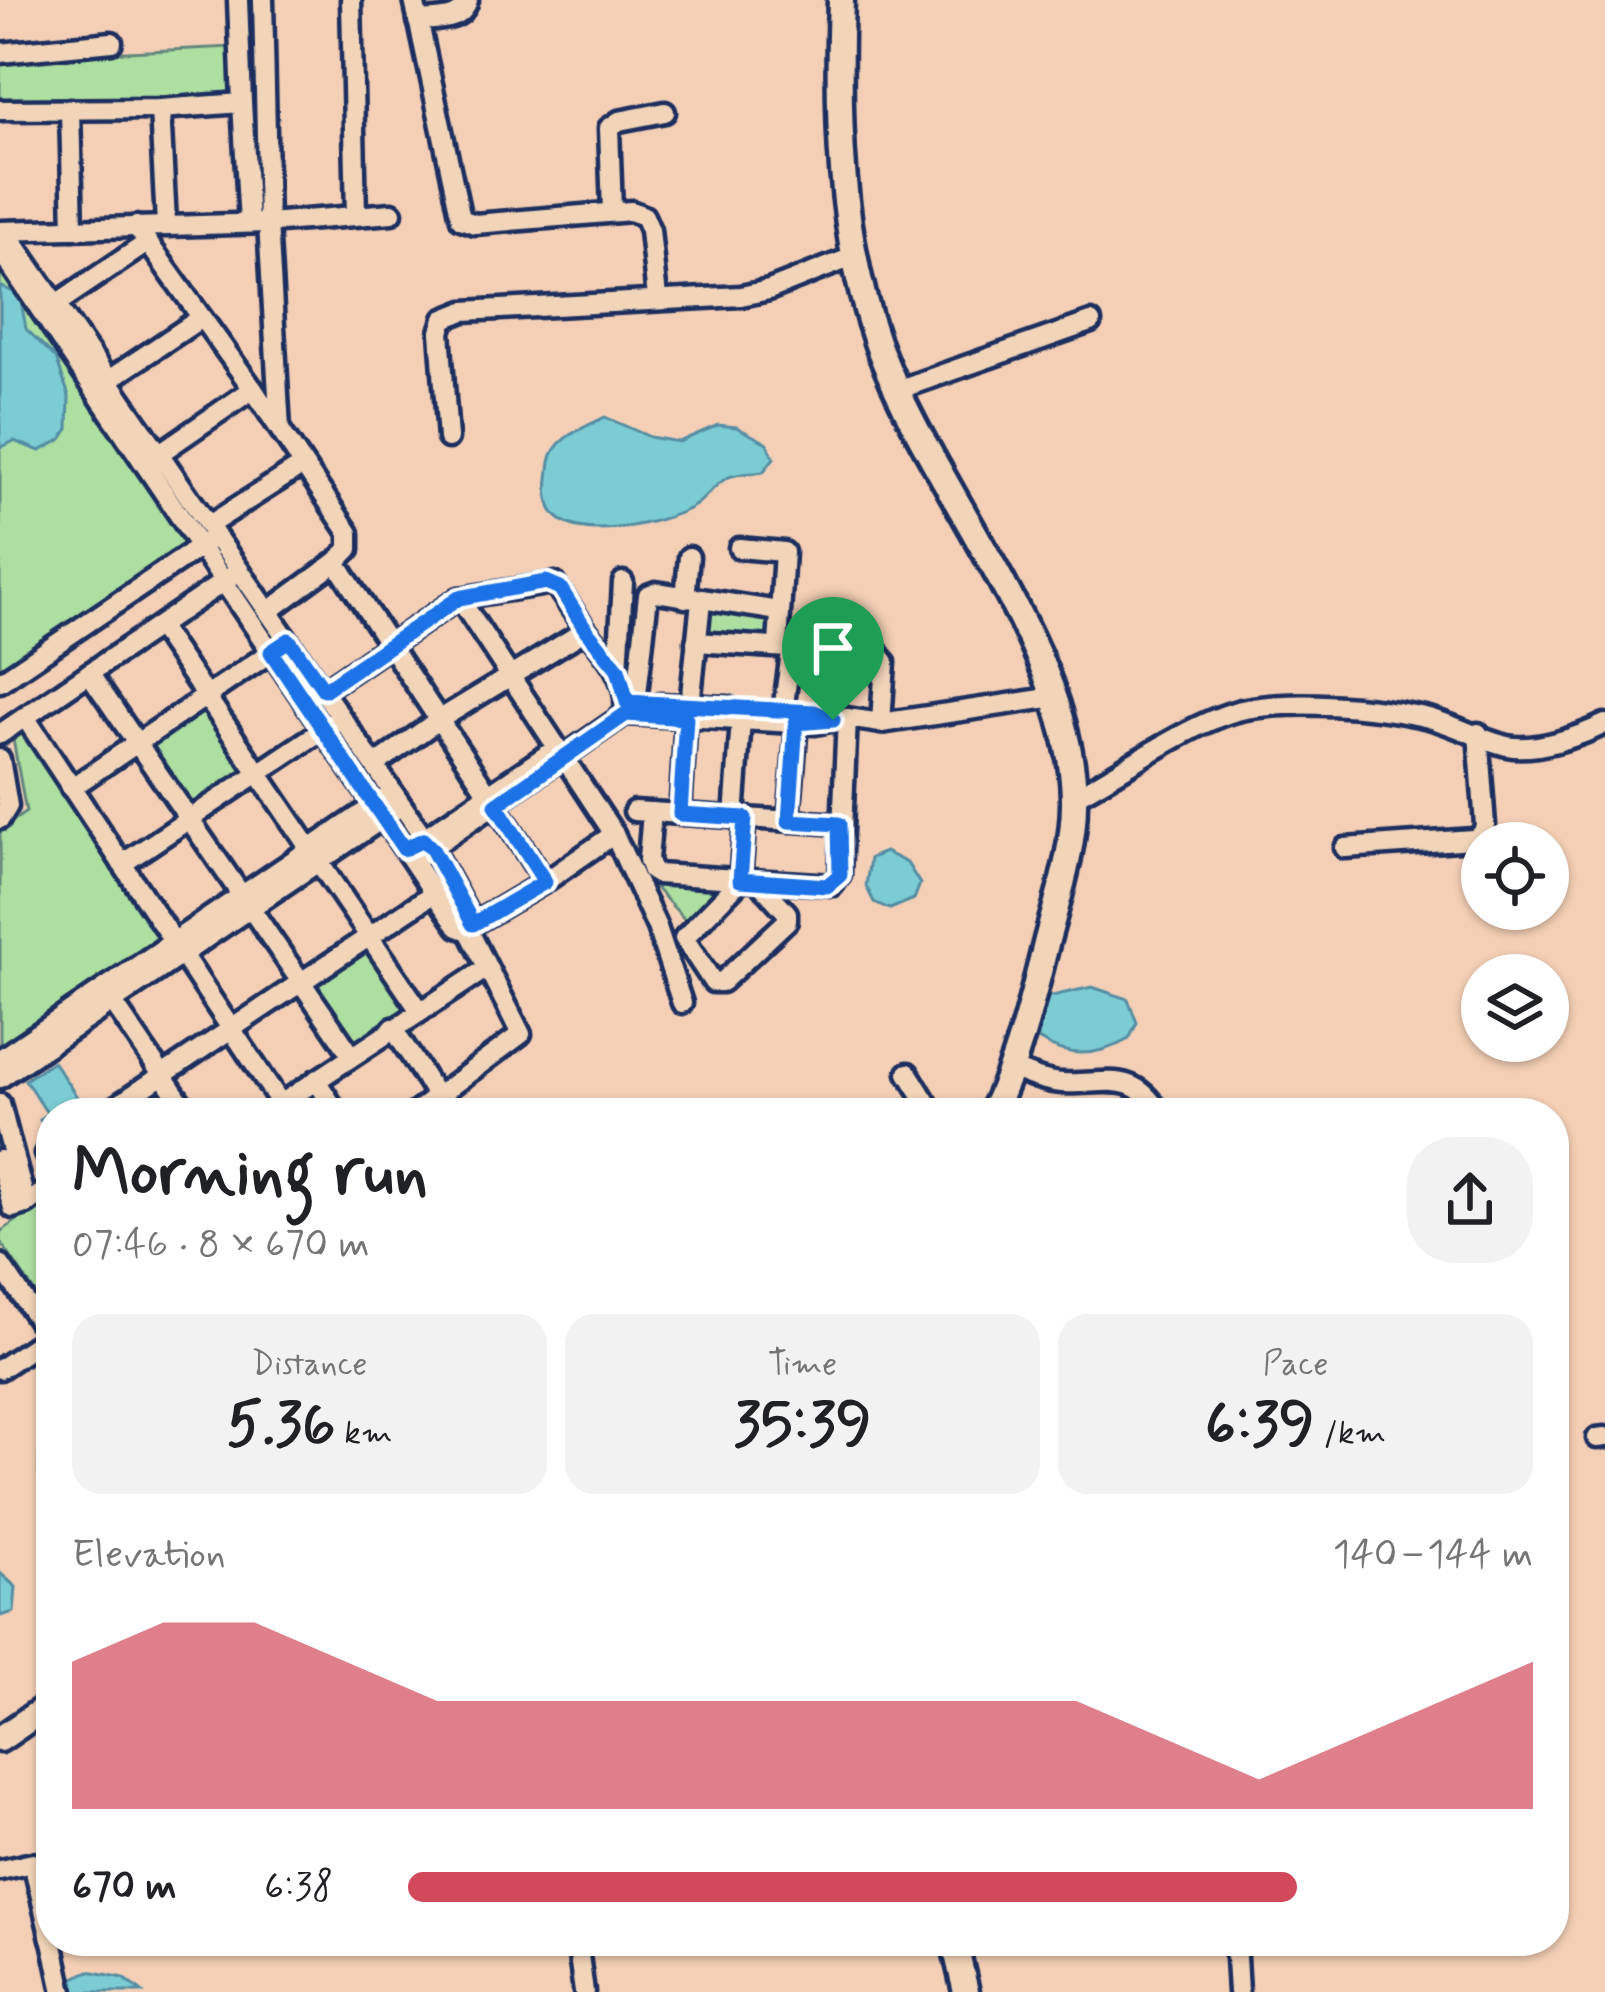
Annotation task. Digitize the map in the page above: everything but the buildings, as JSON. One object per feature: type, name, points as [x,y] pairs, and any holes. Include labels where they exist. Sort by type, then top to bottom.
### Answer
[{"type":"street","points":[[238,0],[242,104],[280,429]]},
{"type":"street","points":[[258,223],[263,0]]},
{"type":"street","points":[[351,0],[356,215]]},
{"type":"street","points":[[414,0],[460,219],[475,224],[631,211],[644,216],[650,230],[657,298]]},
{"type":"street","points":[[418,21],[456,17],[468,0]]},
{"type":"street","points":[[841,0],[840,124],[855,256],[872,325],[897,390],[1055,697],[1074,797],[1066,860],[1014,1069],[1000,1098]]},
{"type":"street","points":[[0,53],[112,43]]},
{"type":"street","points":[[0,110],[242,104]]},
{"type":"street","points":[[70,109],[73,230]]},
{"type":"street","points":[[160,109],[166,224]]},
{"type":"street","points":[[612,212],[608,128],[619,121],[665,112]]},
{"type":"street","points":[[56,304],[141,234],[166,224],[392,213]]},
{"type":"street","points":[[1,238],[73,230],[141,234]]},
{"type":"street","points":[[141,234],[253,389],[351,537],[349,549],[336,562],[269,611]]},
{"type":"street","points":[[1,238],[56,304],[160,453],[208,535],[224,583],[458,927],[471,927],[614,834]]},
{"type":"street","points":[[1,238],[208,535],[241,569],[428,844],[521,1034],[438,1098],[393,1028]]},
{"type":"street","points":[[448,438],[440,332],[444,319],[464,311],[741,296],[769,290],[855,256]]},
{"type":"street","points":[[110,379],[201,318]]},
{"type":"street","points":[[897,390],[1091,322]]},
{"type":"street","points":[[160,453],[253,389]]},
{"type":"street","points":[[0,682],[303,465]]},
{"type":"street","points":[[739,548],[784,552],[779,611],[790,717],[789,821]]},
{"type":"street","points":[[680,814],[697,642],[689,556]]},
{"type":"street","points":[[336,562],[545,882]]},
{"type":"street","points":[[0,734],[241,569]]},
{"type":"street","points":[[623,582],[618,669],[630,706]]},
{"type":"street","points":[[324,690],[459,598],[554,584],[618,669]]},
{"type":"street","points":[[630,706],[645,600],[652,592],[779,611]]},
{"type":"street","points":[[459,598],[614,834],[657,928],[682,1003]]},
{"type":"street","points":[[159,627],[420,1010]]},
{"type":"street","points":[[375,765],[436,721],[586,630]]},
{"type":"street","points":[[71,788],[289,640]]},
{"type":"street","points":[[697,642],[785,645],[882,656],[881,723]]},
{"type":"street","points":[[89,674],[352,1056]]},
{"type":"street","points":[[688,711],[741,720],[814,712],[881,723],[1055,697]]},
{"type":"street","points":[[407,854],[630,706],[790,717]]},
{"type":"street","points":[[1074,797],[1206,722],[1243,709],[1384,710],[1422,716],[1505,746],[1524,748],[1605,724]]},
{"type":"street","points":[[25,717],[231,1029],[269,1098]]},
{"type":"street","points":[[122,865],[342,717]]},
{"type":"street","points":[[839,824],[643,812],[652,871],[833,885],[840,875],[840,719]]},
{"type":"street","points":[[741,720],[739,818],[749,881],[787,913],[787,921],[717,984],[684,938],[749,881]]},
{"type":"street","points":[[1345,848],[1481,835],[1485,825],[1478,733]]},
{"type":"street","points":[[0,759],[8,806],[0,819]]},
{"type":"street","points":[[0,1059],[177,948],[397,800]]},
{"type":"street","points":[[128,1098],[434,893]]},
{"type":"street","points":[[0,1078],[112,1001],[177,948]]},
{"type":"street","points":[[289,1098],[487,968]]},
{"type":"street","points":[[112,1001],[178,1098]]},
{"type":"street","points":[[1014,1069],[1060,1083],[1127,1082],[1148,1098]]},
{"type":"street","points":[[908,1073],[924,1098]]},
{"type":"street","points":[[316,1080],[327,1098]]},
{"type":"street","points":[[0,1104],[13,1208]]},
{"type":"street","points":[[0,1160],[13,1208]]},
{"type":"street","points":[[2,1270],[36,1317]]},
{"type":"street","points":[[0,1369],[36,1345]]},
{"type":"street","points":[[0,1739],[36,1714]]},
{"type":"street","points":[[0,1870],[33,1863],[36,1876]]},
{"type":"street","points":[[55,1956],[64,1992]]},
{"type":"street","points":[[579,1956],[584,1992]]},
{"type":"street","points":[[958,1956],[966,1992]]},
{"type":"street","points":[[1236,1956],[1238,1992]]},
{"type":"green space","points":[[232,47],[234,100],[0,112],[0,58]]},
{"type":"green space","points":[[0,265],[189,544],[0,671]]},
{"type":"green space","points":[[696,607],[777,613],[774,650],[694,644]]},
{"type":"green space","points":[[205,703],[252,771],[190,813],[143,744]]},
{"type":"green space","points":[[23,732],[164,940],[0,1051],[0,830],[26,812],[13,739]]},
{"type":"green space","points":[[653,885],[731,888],[691,926]]},
{"type":"green space","points":[[369,941],[415,1009],[353,1051],[306,983]]},
{"type":"green space","points":[[162,1080],[175,1098],[136,1098]]},
{"type":"green space","points":[[36,1207],[36,1294],[0,1241],[0,1232]]},
{"type":"water","points":[[0,286],[20,295],[26,329],[56,358],[69,396],[68,430],[62,439],[40,451],[14,441],[0,448]]},
{"type":"water","points":[[605,417],[650,437],[679,442],[718,425],[736,427],[767,443],[774,458],[763,472],[727,478],[696,505],[677,514],[617,528],[577,527],[551,509],[550,462],[564,440]]},
{"type":"water","points":[[885,852],[907,863],[920,884],[914,899],[890,909],[874,902],[866,886],[870,858]]},
{"type":"water","points":[[1092,987],[1128,999],[1137,1023],[1129,1039],[1084,1053],[1061,1050],[1038,1039],[1047,997]]},
{"type":"water","points":[[53,1061],[78,1098],[37,1098],[25,1080]]},
{"type":"water","points":[[0,1573],[16,1587],[14,1612],[0,1616]]},
{"type":"water","points":[[89,1971],[124,1978],[142,1992],[65,1992],[65,1982]]},
{"type":"route","points":[[546,582],[560,588],[618,669],[627,702],[814,712],[833,720],[796,723],[789,821],[839,824],[840,875],[833,885],[740,880],[745,818],[680,814],[686,718],[626,714],[496,805],[545,882],[473,924],[432,849],[423,840],[404,849],[271,652],[289,640],[324,690],[459,598],[546,582]]}]
